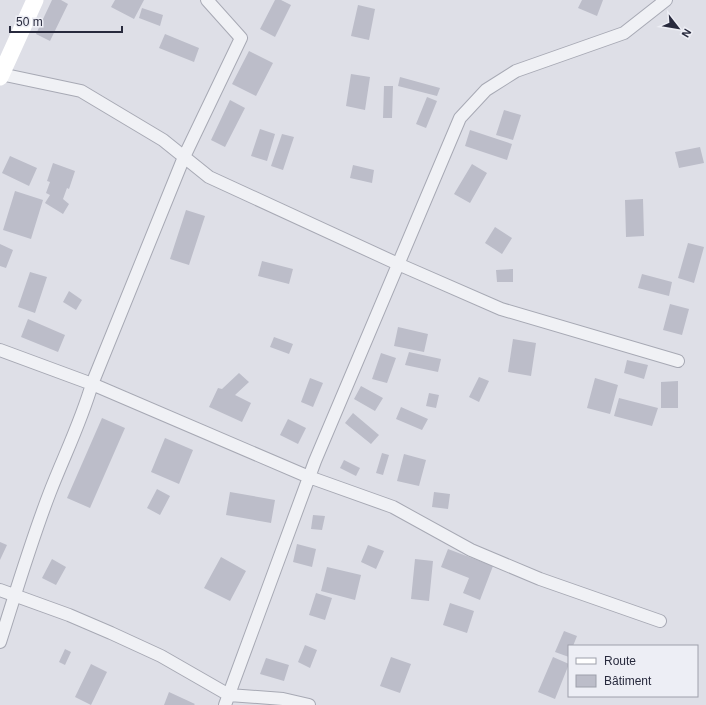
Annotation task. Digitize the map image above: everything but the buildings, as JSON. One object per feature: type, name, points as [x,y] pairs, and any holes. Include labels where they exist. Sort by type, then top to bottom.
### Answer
[{"type":"street","points":[[35,0],[1,76],[81,91],[163,140],[209,178],[398,264],[502,309],[678,361]]},
{"type":"street","points":[[0,642],[14,596],[50,492],[82,418],[92,384],[184,157],[241,38],[207,0]]},
{"type":"street","points":[[227,700],[309,477],[460,118],[486,90],[516,71],[624,33],[666,0]]},
{"type":"street","points":[[0,350],[92,384],[309,477],[392,507],[471,550],[533,576],[660,622]]},
{"type":"street","points":[[0,590],[69,615],[161,656],[227,700],[283,699],[309,705]]}]
